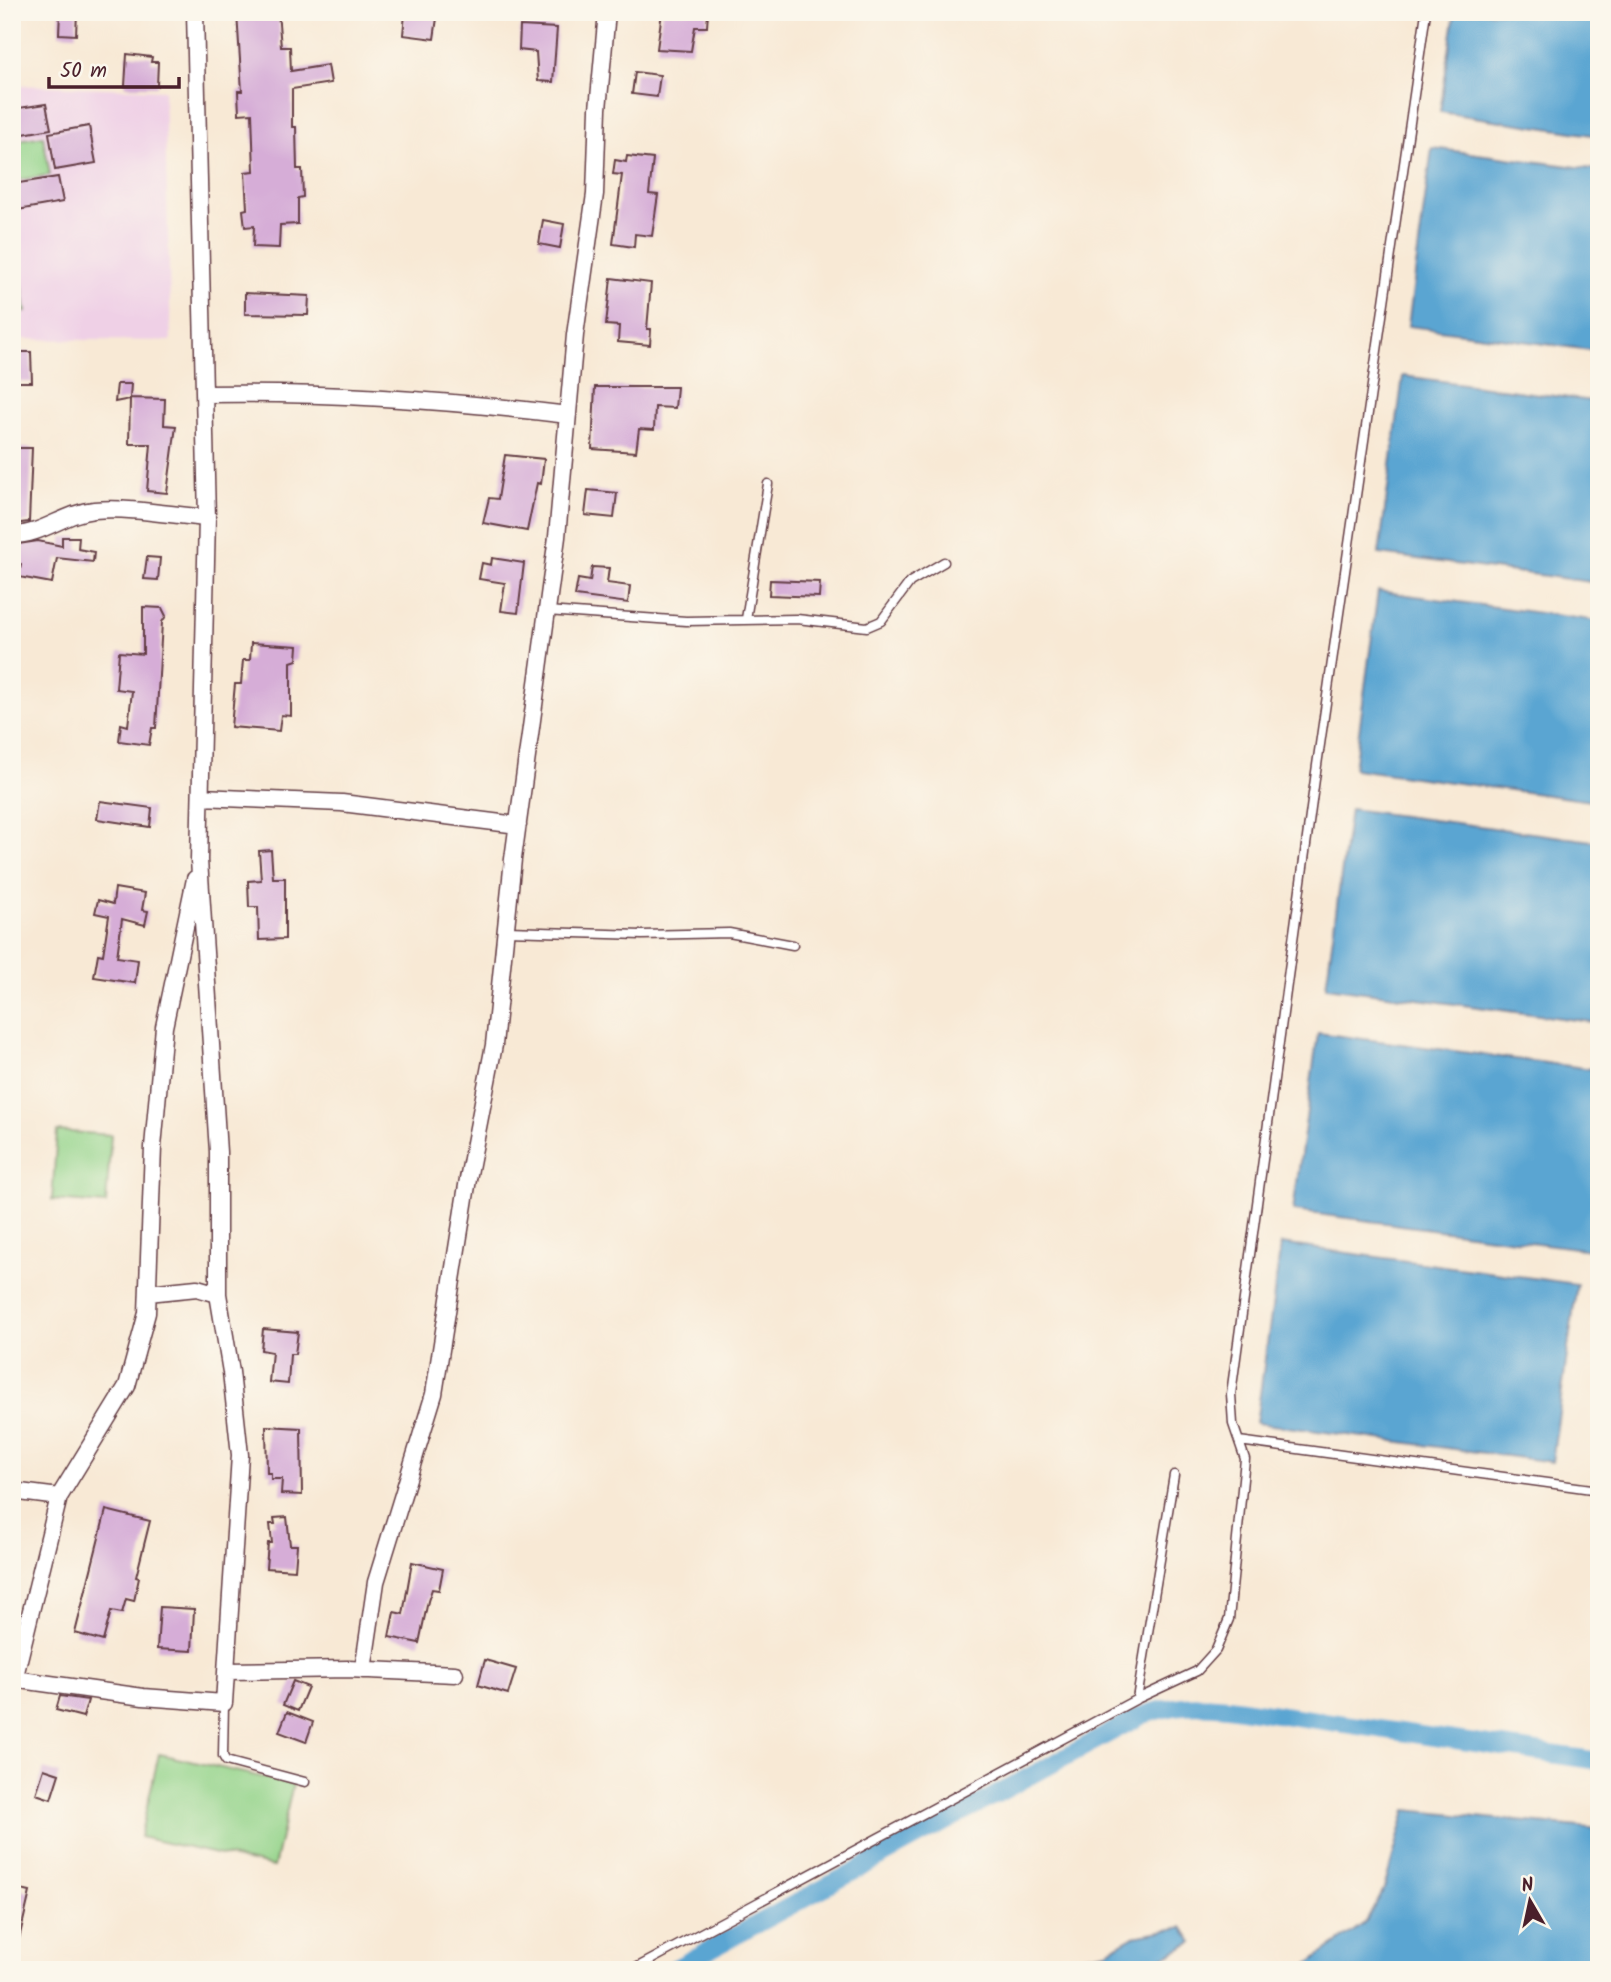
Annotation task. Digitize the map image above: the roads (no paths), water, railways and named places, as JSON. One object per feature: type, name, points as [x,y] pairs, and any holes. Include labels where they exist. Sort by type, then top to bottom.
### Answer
[{"type":"street","points":[[195,12],[207,518],[199,860],[218,1152],[218,1294],[231,1372],[240,1455],[225,1703],[13,1684],[59,1497],[127,1386],[147,1314],[153,1147],[164,1027],[199,860]]},
{"type":"street","points":[[363,1670],[376,1582],[434,1394],[468,1179],[494,1045],[517,825],[547,611],[575,335],[595,194],[598,109],[607,12]]},
{"type":"street","points":[[204,394],[305,393],[492,405],[568,415]]},
{"type":"street","points":[[12,534],[40,532],[74,514],[93,510],[207,518]]},
{"type":"street","points":[[202,797],[342,803],[517,825]]},
{"type":"street","points":[[148,1293],[197,1288],[218,1294]]},
{"type":"street","points":[[12,1491],[59,1497]]},
{"type":"street","points":[[227,1671],[363,1670],[455,1674]]},
{"type":"lane","points":[[632,1970],[1137,1699],[1197,1671],[1216,1650],[1225,1629],[1229,1619],[1245,1459],[1233,1424],[1231,1394],[1319,752],[1426,12]]},
{"type":"lane","points":[[746,619],[768,484]]},
{"type":"lane","points":[[547,611],[686,621],[797,619],[867,627],[881,621],[910,582],[944,562]]},
{"type":"lane","points":[[507,931],[642,935],[729,933],[793,945]]},
{"type":"lane","points":[[1239,1441],[1599,1490]]},
{"type":"lane","points":[[1137,1699],[1174,1475]]},
{"type":"lane","points":[[225,1703],[223,1756],[226,1760],[304,1782]]},
{"type":"water","points":[[1455,12],[1599,12],[1599,136],[1440,112]]},
{"type":"water","points":[[1432,148],[1599,170],[1599,351],[1408,326]]},
{"type":"water","points":[[1403,376],[1599,402],[1599,583],[1379,554]]},
{"type":"water","points":[[1378,591],[1599,621],[1599,802],[1354,769]]},
{"type":"water","points":[[1350,809],[1599,842],[1599,1023],[1326,987]]},
{"type":"water","points":[[1318,1033],[1599,1070],[1599,1186],[1590,1250],[1293,1211]]},
{"type":"water","points":[[1281,1244],[1577,1284],[1552,1462],[1256,1423]]},
{"type":"water","points":[[1406,1810],[1599,1829],[1599,1970],[1307,1970],[1308,1964],[1366,1922],[1384,1889]]},
{"type":"water","points":[[1183,1927],[1193,1942],[1156,1961],[1155,1970],[1016,1970],[1107,1951],[1134,1936]]},
{"type":"waterway","points":[[672,1970],[1143,1715],[1165,1709],[1195,1705],[1228,1707],[1599,1761]]}]
